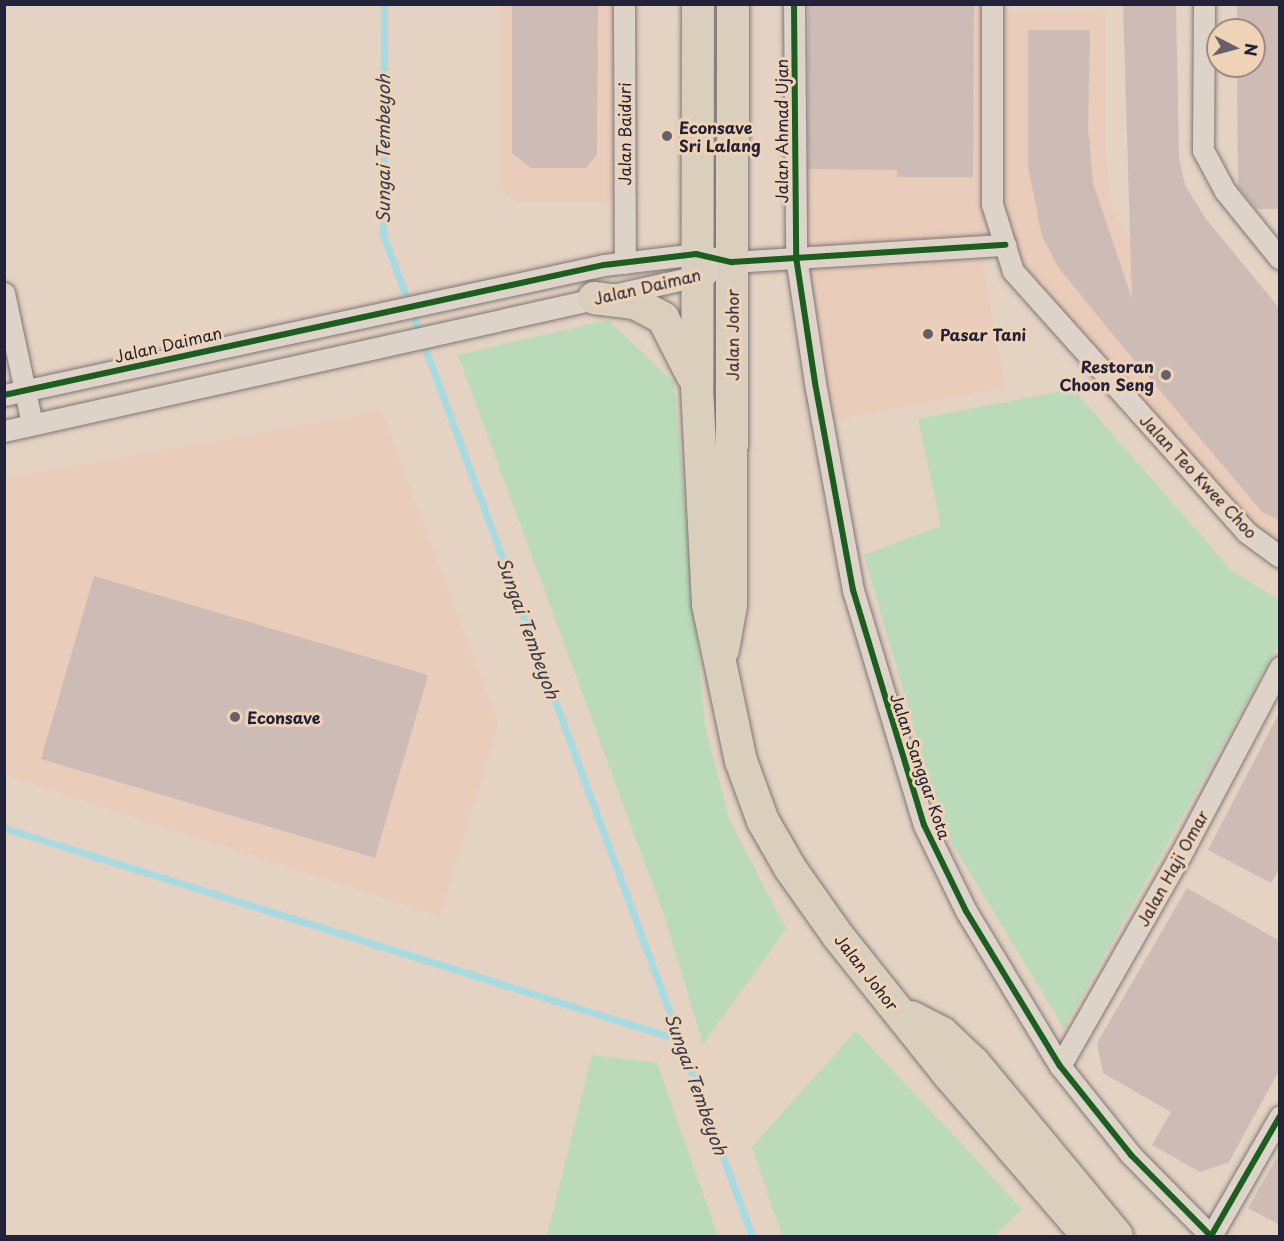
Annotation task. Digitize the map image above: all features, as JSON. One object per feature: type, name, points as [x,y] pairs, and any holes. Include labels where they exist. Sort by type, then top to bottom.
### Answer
[{"type":"highway","points":[[696,266],[698,4]]},
{"type":"highway","name":"Jalan Johor","points":[[721,665],[731,605],[733,4]]},
{"type":"highway","name":"Jalan Johor","points":[[696,266],[698,387],[708,605],[741,761],[763,820],[790,868],[894,1008],[1088,1236]]},
{"type":"highway","points":[[594,298],[635,303],[663,318],[698,387]]},
{"type":"highway","points":[[894,1008],[942,1033],[974,1063],[1117,1236]]},
{"type":"street","name":"Jalan Baiduri","points":[[624,4],[625,263]]},
{"type":"street","name":"Jalan Ahmad Ujan","points":[[794,4],[796,257]]},
{"type":"street","name":"Jalan Teo Kwee Choo","points":[[992,4],[992,204],[1013,271],[1246,532],[1280,557]]},
{"type":"street","points":[[1204,4],[1203,150],[1225,191],[1280,260]]},
{"type":"street","name":"Jalan Daiman","points":[[15,392],[337,320],[625,263],[696,266],[796,257],[1005,245]]},
{"type":"street","name":"Jalan Sanggar Kota","points":[[796,257],[849,570],[924,825],[956,891],[1060,1066],[1131,1155],[1211,1236]]},
{"type":"street","name":"Jalan Daiman","points":[[32,424],[594,298],[696,266]]},
{"type":"street","points":[[4,293],[15,392],[32,424],[4,430]]},
{"type":"street","name":"Jalan Haji Omar","points":[[1060,1066],[1180,856],[1280,667]]},
{"type":"street","points":[[1211,1236],[1280,1116]]},
{"type":"shaded area","points":[[499,5],[632,5],[632,202],[515,202],[499,186]]},
{"type":"shaded area","points":[[787,5],[985,5],[983,266],[1005,387],[815,424]]},
{"type":"shaded area","points":[[1000,12],[1105,13],[1105,146],[1110,205],[1135,250],[1279,418],[1279,547],[1250,526],[1019,266],[1000,203]]},
{"type":"shaded area","points":[[381,411],[498,724],[439,916],[5,775],[5,478]]},
{"type":"green space","points":[[608,320],[674,383],[705,726],[729,819],[786,929],[703,1044],[665,918],[458,355]]},
{"type":"green space","points":[[1073,389],[1232,571],[1279,600],[1280,642],[1064,1028],[943,828],[864,555],[941,526],[918,419]]},
{"type":"green space","points":[[856,1031],[1022,1209],[994,1236],[782,1236],[752,1147]]},
{"type":"green space","points":[[592,1055],[657,1063],[718,1236],[547,1236]]},
{"type":"building","points":[[512,4],[598,4],[597,155],[586,168],[531,168],[512,153]]},
{"type":"building","points":[[808,4],[974,4],[973,177],[897,177],[897,170],[808,169]]},
{"type":"building","points":[[1123,4],[1176,4],[1179,158],[1185,185],[1206,219],[1280,309],[1280,521],[1262,512],[1114,336],[1058,267],[1042,236],[1028,167],[1028,30],[1090,30],[1088,126],[1093,183],[1132,299]]},
{"type":"building","points":[[1237,4],[1280,4],[1280,209],[1256,209],[1238,187],[1237,78],[1266,78],[1266,18],[1237,18]]},
{"type":"building","name":"Econsave","points":[[94,576],[428,675],[375,858],[41,759]]},
{"type":"building","points":[[1280,711],[1280,868],[1271,883],[1208,850]]},
{"type":"building","points":[[1187,888],[1280,941],[1280,1069],[1229,1162],[1200,1172],[1152,1145],[1171,1112],[1103,1073],[1097,1043]]},
{"type":"building","points":[[1280,1152],[1280,1225],[1248,1208]]},
{"type":"waterway","name":"Sungai Tembeyoh","points":[[384,4],[383,234],[752,1236]]},
{"type":"waterway","points":[[4,828],[680,1040]]},
{"type":"cycle path","points":[[794,4],[796,257],[815,383],[853,590],[924,825],[966,911],[1060,1066],[1131,1155],[1211,1236],[1280,1116]]},
{"type":"cycle path","points":[[4,395],[604,265],[696,254],[732,262],[1005,245]]},
{"type":"place","name":"Econsave Sri Lalang","points":[[667,136]]},
{"type":"place","name":"Pasar Tani","points":[[928,334]]},
{"type":"place","name":"Restoran Choon Seng","points":[[1166,375]]},
{"type":"place","name":"Econsave","points":[[235,717]]}]
